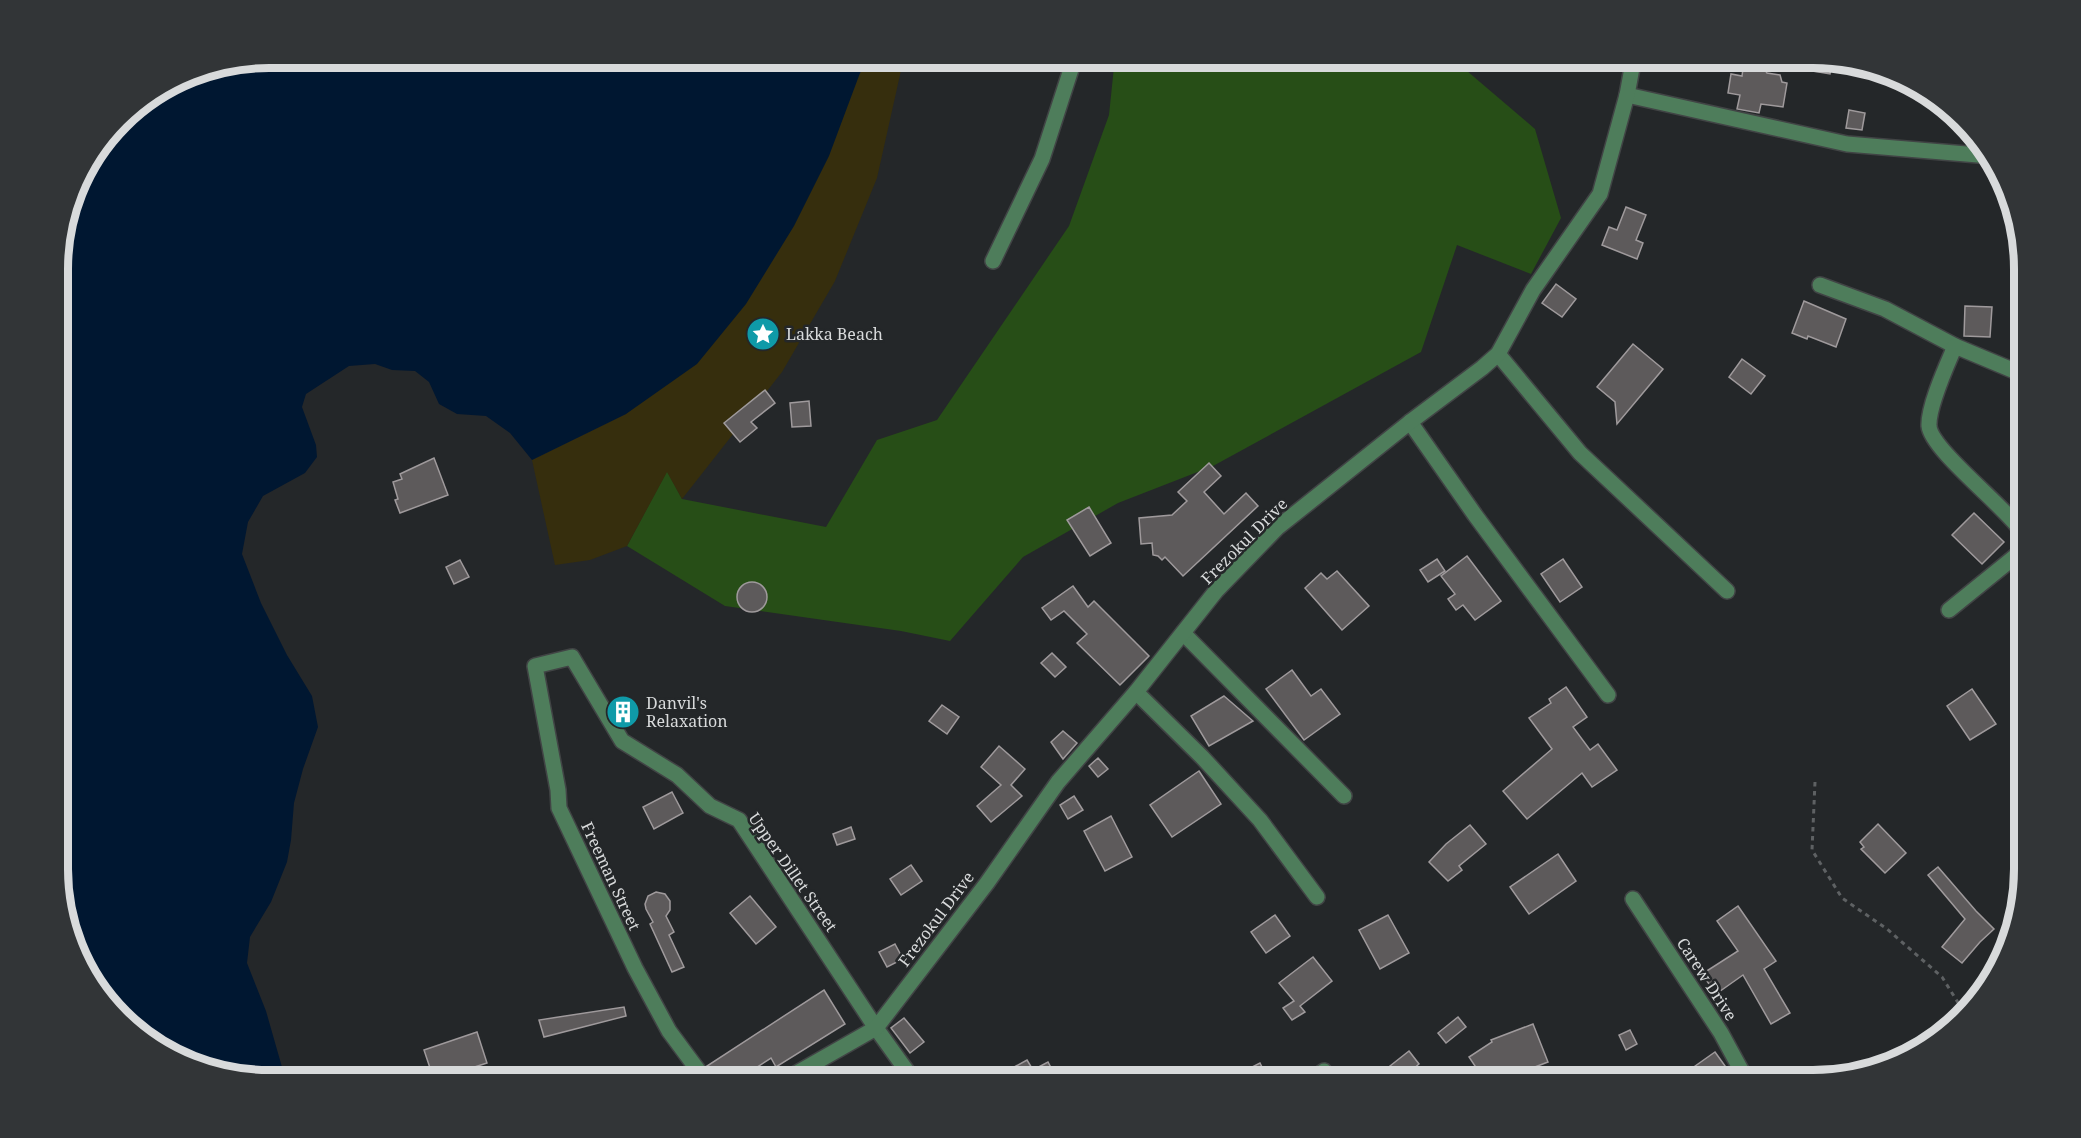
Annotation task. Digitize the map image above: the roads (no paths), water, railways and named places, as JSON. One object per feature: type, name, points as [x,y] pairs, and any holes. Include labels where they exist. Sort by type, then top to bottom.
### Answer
[{"type":"street","points":[[993,261],[1042,159],[1071,68]]},
{"type":"street","name":"Frezokul Drive","points":[[876,1028],[987,883],[1058,782],[1136,692],[1216,591],[1277,528],[1498,354],[1539,281],[1600,194],[1628,95],[1632,68]]},
{"type":"street","points":[[1628,95],[1847,144],[1979,155]]},
{"type":"street","points":[[1820,285],[1885,309],[1955,346],[2014,371]]},
{"type":"street","points":[[1955,346],[1941,378],[1929,426],[1936,443],[2014,522]]},
{"type":"street","points":[[1498,354],[1580,453],[1728,591]]},
{"type":"street","points":[[1410,422],[1475,515],[1608,695]]},
{"type":"street","points":[[1949,610],[2014,557]]},
{"type":"street","points":[[1183,633],[1344,796]]},
{"type":"street","name":"Upper Dillet Street","points":[[535,666],[572,657],[622,741],[677,776],[710,806],[739,820],[906,1070]]},
{"type":"street","name":"Freeman Street","points":[[535,666],[558,790],[559,808],[635,968],[669,1031],[698,1070]]},
{"type":"street","points":[[1136,692],[1202,757],[1260,820],[1317,897]]},
{"type":"street","name":"Carew Drive","points":[[1634,899],[1721,1033],[1742,1070]]},
{"type":"street","points":[[802,1070],[876,1028]]},
{"type":"water","points":[[862,68],[829,156],[794,226],[746,304],[697,364],[626,414],[532,460],[510,433],[486,416],[457,414],[439,404],[429,382],[415,371],[392,370],[375,364],[349,366],[306,394],[302,407],[316,445],[317,457],[305,473],[263,496],[248,522],[242,554],[261,603],[287,655],[312,696],[318,727],[294,803],[287,862],[271,902],[250,937],[247,963],[266,1011],[283,1070],[242,1069],[216,1064],[179,1050],[146,1029],[126,1012],[109,992],[94,970],[74,922],[69,896],[68,870],[68,255],[74,216],[94,168],[126,126],[157,101],[191,83],[216,74],[242,69]]},
{"type":"place","name":"Lakka Beach","points":[[763,334]]},
{"type":"place","name":"Danvil's Relaxation","points":[[623,712]]}]
